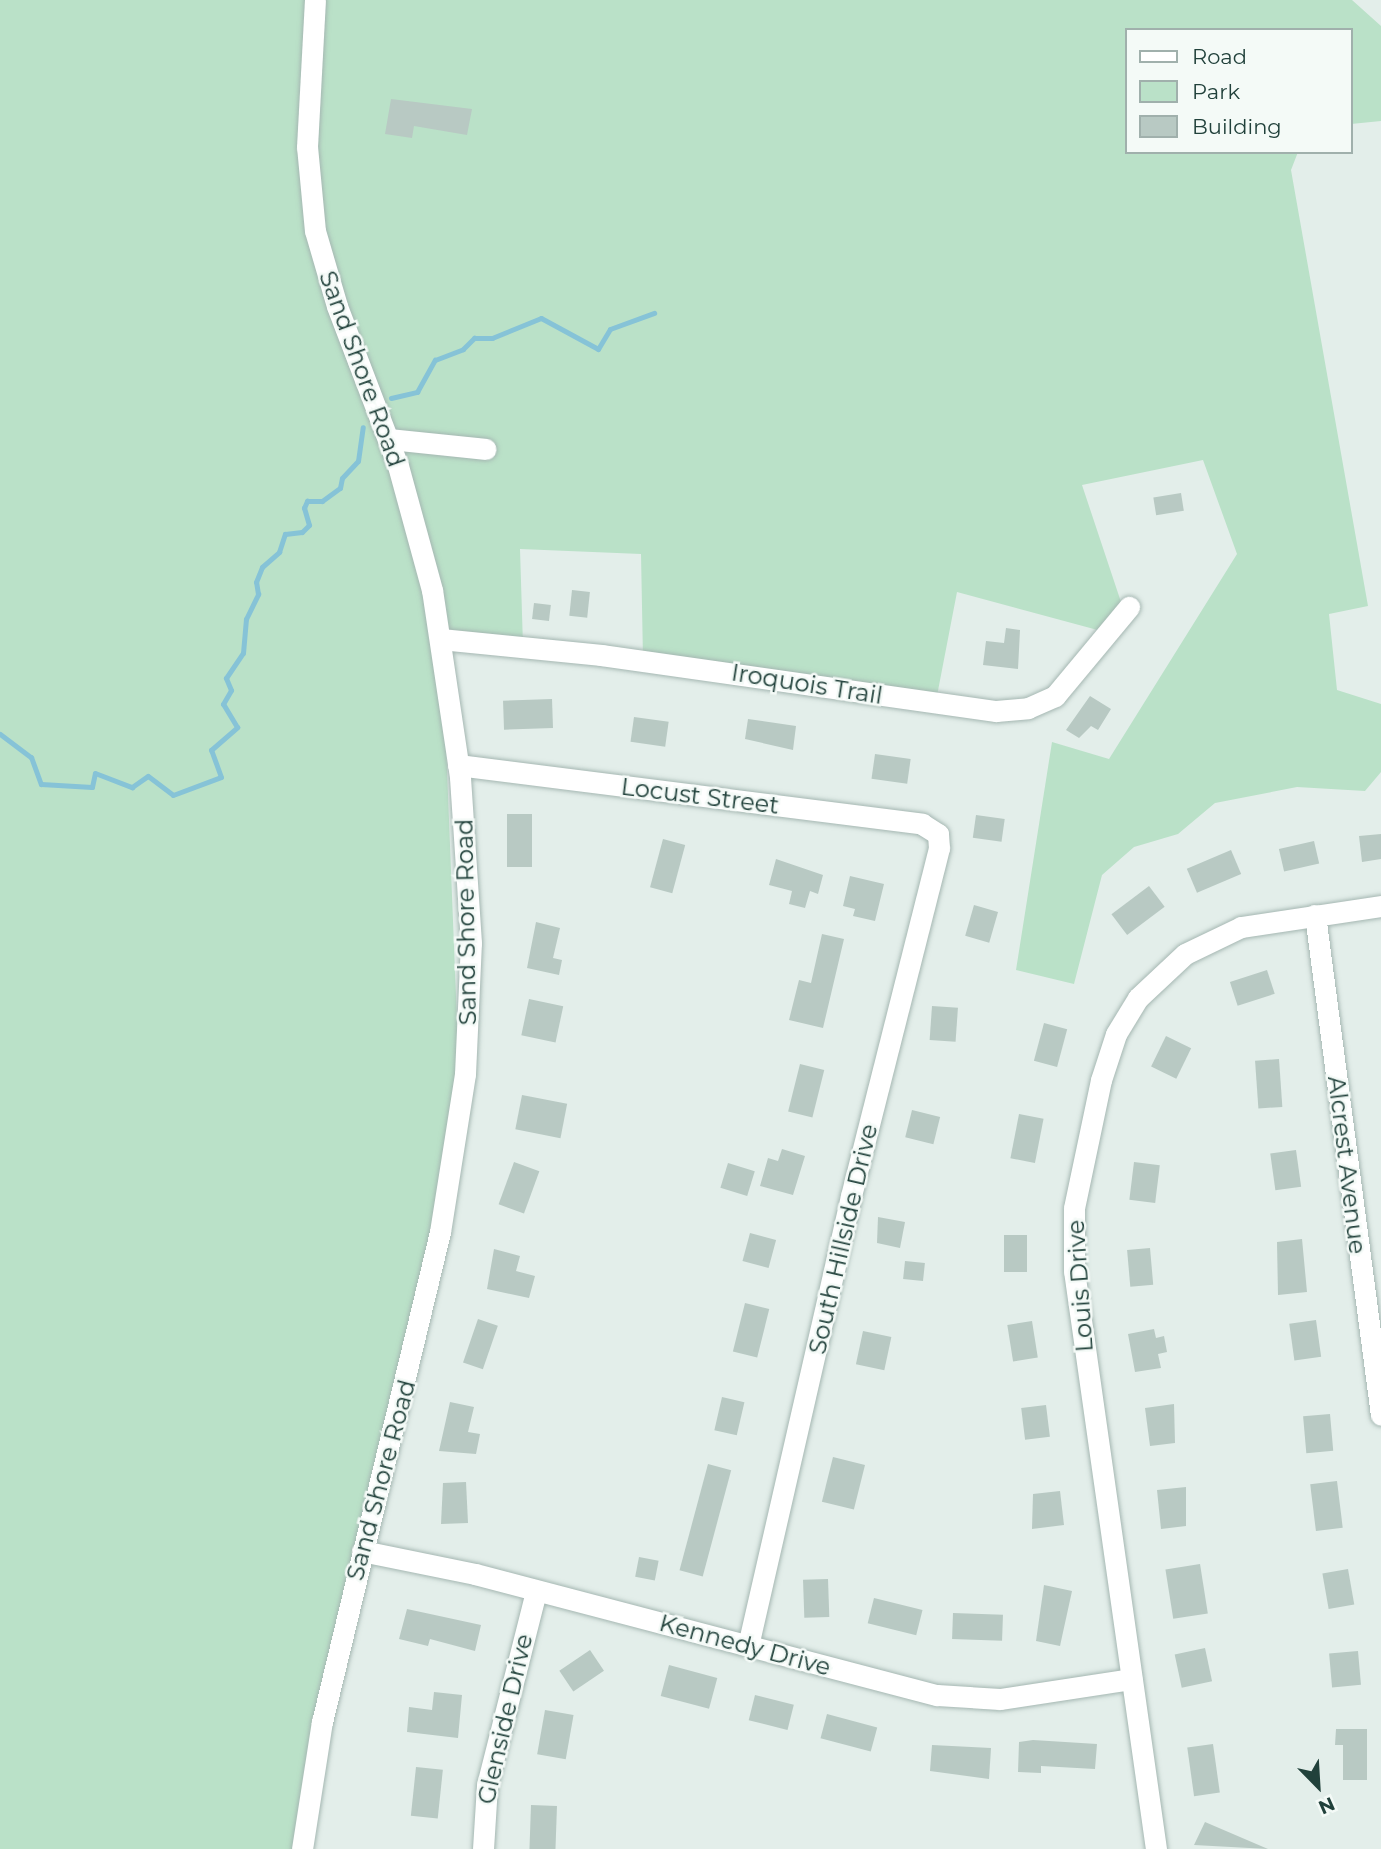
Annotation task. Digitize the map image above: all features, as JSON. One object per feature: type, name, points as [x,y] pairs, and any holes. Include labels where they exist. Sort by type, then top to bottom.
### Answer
[{"type":"street","name":"Sand Shore Road","points":[[302,1849],[322,1722],[362,1551],[416,1346],[460,1113],[471,943],[458,765],[441,639],[420,541],[388,438],[327,274],[311,201],[307,147],[315,0]]},
{"type":"street","points":[[388,438],[485,449]]},
{"type":"street","name":"Iroquois Trail","points":[[441,639],[627,659],[996,711],[1028,708],[1055,695],[1129,607]]},
{"type":"street","name":"Locust Street","points":[[458,765],[922,824],[938,834]]},
{"type":"street","name":"South Hillside Drive","points":[[748,1645],[851,1196],[939,848],[938,834]]},
{"type":"street","name":"Louis Drive","points":[[1156,1849],[1074,1271],[1074,1208],[1101,1080],[1126,1016],[1167,967],[1222,934],[1315,915],[1381,906]]},
{"type":"street","name":"Alcrest Avenue","points":[[1315,915],[1381,1415]]},
{"type":"street","name":"Kennedy Drive","points":[[362,1551],[536,1591],[881,1682],[969,1699],[1025,1697],[1131,1679]]},
{"type":"street","name":"Glenside Drive","points":[[483,1849],[487,1785],[536,1591]]},
{"type":"green space","points":[[0,0],[1352,0],[1381,26],[1381,121],[1353,124],[1353,28],[1126,28],[1126,154],[1297,154],[1291,170],[1368,606],[1329,614],[1337,690],[1381,704],[1381,772],[1365,791],[1297,787],[1215,803],[1178,834],[1134,847],[1102,875],[1074,984],[1016,970],[1052,742],[1109,759],[1237,554],[1203,460],[1082,485],[1123,608],[1105,632],[957,592],[936,701],[643,659],[641,554],[520,549],[523,646],[442,644],[460,1097],[308,1849],[0,1849]]},
{"type":"building","points":[[391,99],[472,109],[467,135],[414,126],[412,138],[385,134]]},
{"type":"building","points":[[1181,493],[1184,511],[1156,515],[1153,497]]},
{"type":"building","points":[[572,590],[590,592],[587,618],[569,616]]},
{"type":"building","points":[[534,603],[551,605],[549,621],[532,619]]},
{"type":"building","points":[[1006,628],[1020,630],[1018,669],[983,665],[986,641],[1004,643]]},
{"type":"building","points":[[1090,696],[1111,709],[1098,730],[1091,726],[1079,738],[1066,730]]},
{"type":"building","points":[[552,699],[553,728],[504,730],[503,701]]},
{"type":"building","points":[[634,717],[669,722],[665,747],[631,742]]},
{"type":"building","points":[[748,719],[796,726],[793,750],[745,739]]},
{"type":"building","points":[[875,754],[911,759],[907,784],[872,779]]},
{"type":"building","points":[[507,814],[532,814],[532,867],[507,867]]},
{"type":"building","points":[[976,815],[1005,819],[1002,842],[973,838]]},
{"type":"building","points":[[1381,834],[1381,859],[1362,862],[1359,836]]},
{"type":"building","points":[[663,839],[685,845],[672,893],[650,887]]},
{"type":"building","points":[[1314,841],[1319,863],[1284,872],[1279,849]]},
{"type":"building","points":[[1231,850],[1241,874],[1197,893],[1187,869]]},
{"type":"building","points":[[776,859],[823,875],[818,894],[810,891],[805,908],[789,904],[792,891],[769,885]]},
{"type":"building","points":[[850,876],[884,884],[875,921],[853,916],[855,909],[843,906]]},
{"type":"building","points":[[1149,886],[1165,907],[1127,935],[1111,914]]},
{"type":"building","points":[[974,905],[998,912],[989,943],[965,936]]},
{"type":"building","points":[[536,922],[560,928],[553,958],[562,960],[559,975],[527,968]]},
{"type":"building","points":[[822,934],[844,939],[823,1028],[789,1020],[799,980],[811,983]]},
{"type":"building","points":[[1267,970],[1275,994],[1238,1006],[1230,982]]},
{"type":"building","points":[[529,999],[563,1006],[556,1042],[521,1035]]},
{"type":"building","points":[[932,1006],[958,1008],[956,1042],[930,1040]]},
{"type":"building","points":[[1044,1023],[1067,1029],[1057,1067],[1034,1061]]},
{"type":"building","points":[[1166,1036],[1191,1048],[1176,1079],[1151,1067]]},
{"type":"building","points":[[1279,1059],[1282,1107],[1258,1109],[1255,1061]]},
{"type":"building","points":[[800,1064],[824,1070],[812,1118],[788,1112]]},
{"type":"building","points":[[522,1095],[567,1104],[560,1138],[515,1129]]},
{"type":"building","points":[[912,1110],[940,1117],[933,1144],[905,1137]]},
{"type":"building","points":[[1019,1114],[1044,1119],[1035,1163],[1010,1158]]},
{"type":"building","points":[[782,1149],[805,1156],[793,1195],[760,1186],[768,1158],[778,1161]]},
{"type":"building","points":[[1296,1150],[1301,1187],[1275,1190],[1270,1154]]},
{"type":"building","points":[[514,1162],[539,1171],[524,1214],[499,1204]]},
{"type":"building","points":[[1134,1162],[1160,1165],[1155,1203],[1129,1200]]},
{"type":"building","points":[[728,1163],[755,1171],[747,1196],[720,1188]]},
{"type":"building","points":[[878,1217],[905,1222],[900,1248],[877,1243]]},
{"type":"building","points":[[750,1233],[776,1240],[769,1268],[742,1261]]},
{"type":"building","points":[[1004,1235],[1027,1235],[1027,1272],[1004,1272]]},
{"type":"building","points":[[1302,1239],[1307,1292],[1278,1295],[1277,1242]]},
{"type":"building","points":[[1150,1248],[1153,1285],[1130,1287],[1127,1250]]},
{"type":"building","points":[[494,1249],[520,1256],[516,1271],[535,1276],[529,1298],[487,1289]]},
{"type":"building","points":[[905,1261],[925,1263],[923,1281],[903,1279]]},
{"type":"building","points":[[745,1303],[769,1309],[757,1358],[733,1352]]},
{"type":"building","points":[[478,1319],[498,1326],[483,1369],[463,1362]]},
{"type":"building","points":[[1316,1320],[1321,1357],[1294,1360],[1289,1324]]},
{"type":"building","points":[[1032,1321],[1038,1358],[1013,1361],[1007,1325]]},
{"type":"building","points":[[1154,1329],[1156,1338],[1164,1336],[1167,1352],[1158,1354],[1161,1368],[1135,1372],[1128,1334]]},
{"type":"building","points":[[863,1331],[891,1337],[884,1370],[856,1364]]},
{"type":"building","points":[[722,1397],[744,1402],[737,1435],[714,1430]]},
{"type":"building","points":[[450,1402],[474,1407],[468,1432],[480,1434],[476,1454],[439,1451]]},
{"type":"building","points":[[1174,1404],[1175,1443],[1150,1446],[1145,1408]]},
{"type":"building","points":[[1046,1405],[1050,1437],[1025,1440],[1021,1408]]},
{"type":"building","points":[[1330,1414],[1333,1451],[1306,1453],[1303,1416]]},
{"type":"building","points":[[833,1457],[865,1465],[854,1510],[822,1502]]},
{"type":"building","points":[[708,1464],[731,1470],[703,1576],[680,1570]]},
{"type":"building","points":[[1337,1481],[1343,1528],[1316,1531],[1310,1484]]},
{"type":"building","points":[[466,1482],[468,1523],[441,1524],[443,1483]]},
{"type":"building","points":[[1186,1487],[1186,1526],[1161,1529],[1157,1490]]},
{"type":"building","points":[[1060,1491],[1064,1525],[1032,1529],[1033,1494]]},
{"type":"building","points":[[639,1557],[659,1561],[655,1580],[635,1577]]},
{"type":"building","points":[[1200,1564],[1208,1613],[1173,1619],[1165,1569]]},
{"type":"building","points":[[1348,1569],[1354,1604],[1329,1609],[1322,1574]]},
{"type":"building","points":[[828,1579],[829,1617],[804,1618],[803,1580]]},
{"type":"building","points":[[1044,1585],[1072,1591],[1060,1646],[1036,1641]]},
{"type":"building","points":[[874,1598],[923,1610],[916,1635],[868,1623]]},
{"type":"building","points":[[407,1609],[481,1625],[475,1651],[430,1639],[428,1646],[399,1639]]},
{"type":"building","points":[[953,1613],[1003,1615],[1002,1641],[952,1639]]},
{"type":"building","points":[[1205,1648],[1212,1681],[1182,1688],[1175,1654]]},
{"type":"building","points":[[590,1650],[604,1671],[573,1691],[559,1671]]},
{"type":"building","points":[[1358,1651],[1361,1685],[1332,1687],[1329,1654]]},
{"type":"building","points":[[669,1665],[717,1678],[709,1709],[661,1696]]},
{"type":"building","points":[[434,1692],[462,1695],[458,1738],[407,1732],[409,1707],[432,1710]]},
{"type":"building","points":[[755,1695],[794,1705],[788,1730],[749,1720]]},
{"type":"building","points":[[545,1710],[574,1715],[566,1759],[537,1754]]},
{"type":"building","points":[[827,1714],[877,1727],[871,1752],[821,1738]]},
{"type":"building","points":[[1336,1729],[1367,1729],[1367,1780],[1343,1780],[1343,1745],[1335,1745]]},
{"type":"building","points":[[1033,1740],[1097,1744],[1095,1769],[1041,1766],[1041,1773],[1018,1772],[1019,1742]]},
{"type":"building","points":[[1213,1744],[1220,1793],[1194,1796],[1187,1748]]},
{"type":"building","points":[[932,1745],[991,1748],[989,1779],[930,1771]]},
{"type":"building","points":[[416,1767],[443,1770],[438,1819],[411,1816]]},
{"type":"building","points":[[531,1805],[557,1806],[555,1849],[529,1849]]},
{"type":"building","points":[[1205,1822],[1268,1849],[1194,1845]]},
{"type":"waterway","points":[[391,398],[417,392],[435,360],[463,349],[474,338],[492,338],[541,318],[598,349],[610,329],[654,313]]},
{"type":"waterway","points":[[0,734],[31,757],[41,784],[92,787],[95,773],[132,787],[148,776],[173,795],[221,777],[211,750],[237,727],[223,704],[231,690],[226,678],[243,653],[246,619],[258,594],[256,582],[262,567],[279,552],[285,534],[302,532],[309,525],[304,508],[307,501],[322,501],[340,488],[342,478],[358,461],[363,427]]}]
